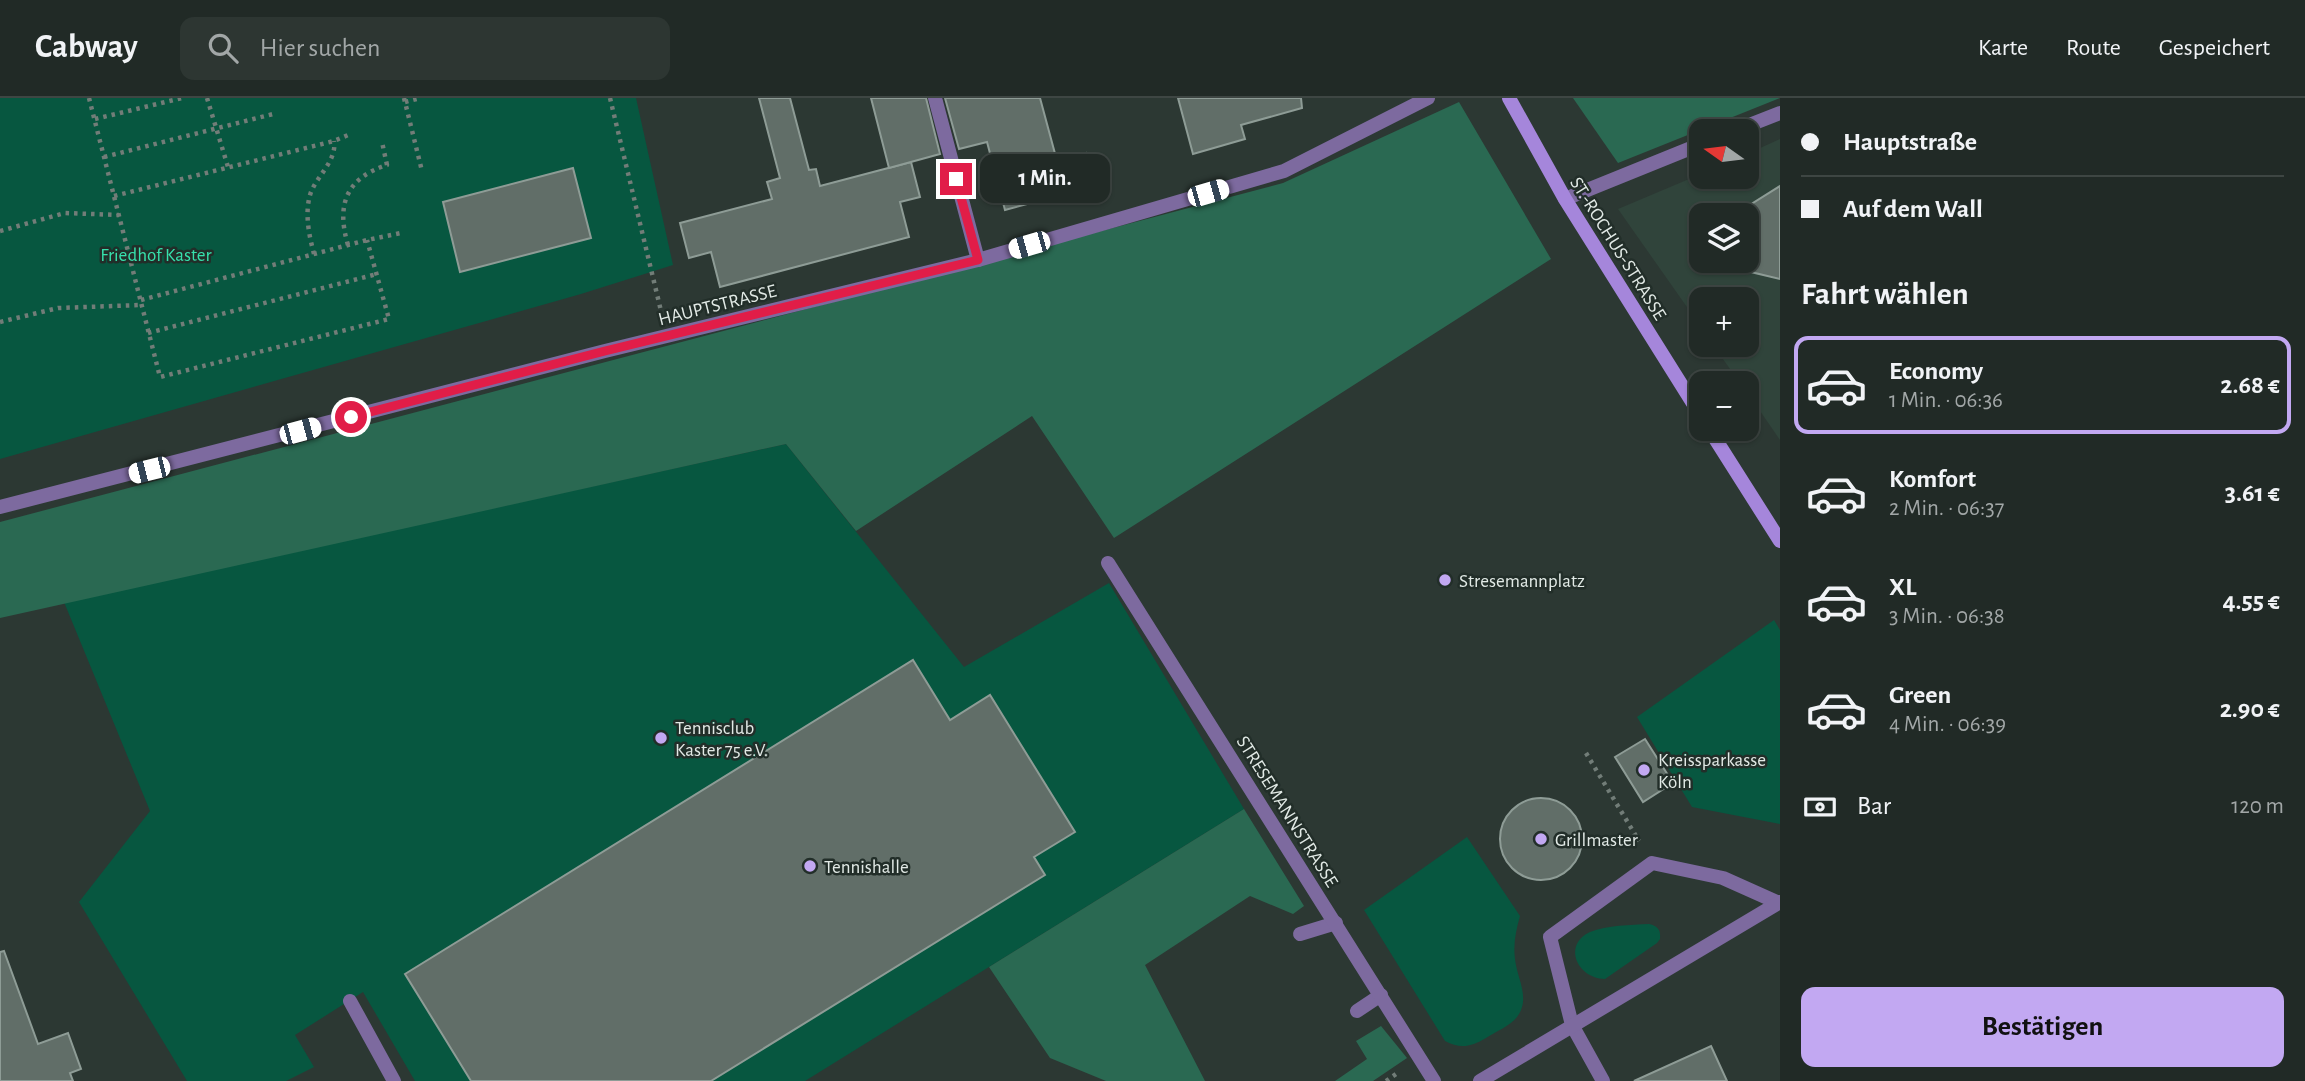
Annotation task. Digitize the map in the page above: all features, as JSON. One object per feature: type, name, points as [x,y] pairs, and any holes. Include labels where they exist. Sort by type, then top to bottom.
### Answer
[{"type":"street","points":[[935,98],[978,260]]},
{"type":"street","name":"HAUPTSTRASSE","points":[[0,507],[667,336],[978,260],[1284,171],[1428,98]]},
{"type":"street","name":"ST.-ROCHUS-STRASSE","points":[[1509,98],[1564,200],[1689,397]]},
{"type":"street","points":[[1759,121],[1780,113]]},
{"type":"street","points":[[1564,200],[1689,149]]},
{"type":"street","points":[[1717,441],[1780,541]]},
{"type":"street","name":"STRESEMANNSTRASSE","points":[[1108,563],[1434,1081]]},
{"type":"street","points":[[1603,1081],[1572,1025],[1550,937],[1652,863],[1723,878],[1780,903]]},
{"type":"street","points":[[1480,1081],[1780,903]]},
{"type":"street","points":[[1300,934],[1336,923]]},
{"type":"street","points":[[1357,1011],[1381,995]]},
{"type":"street","points":[[350,1001],[394,1081]]},
{"type":"path","points":[[89,98],[160,377],[389,319],[367,240]]},
{"type":"path","points":[[95,120],[182,98]]},
{"type":"path","points":[[208,98],[228,167]]},
{"type":"path","points":[[421,98],[405,100],[422,171]]},
{"type":"path","points":[[610,98],[667,336]]},
{"type":"path","points":[[104,157],[273,114]]},
{"type":"path","points":[[114,197],[334,141],[348,135]]},
{"type":"path","points":[[314,254],[308,217],[309,202],[318,178],[332,155],[334,141]]},
{"type":"path","points":[[348,245],[344,225],[345,199],[363,174],[387,165],[382,142]]},
{"type":"path","points":[[0,231],[65,213],[118,215]]},
{"type":"path","points":[[0,322],[58,308],[141,303],[314,254],[401,233]]},
{"type":"path","points":[[148,332],[377,274]]},
{"type":"path","points":[[1586,753],[1652,863]]},
{"type":"shaded area","points":[[1780,139],[1780,440],[1759,409],[1759,371],[1731,371],[1722,357],[1759,357],[1759,287],[1689,287],[1689,310],[1618,209],[1689,179],[1689,189],[1759,189],[1759,149]]},
{"type":"green space","name":"Friedhof Kaster","points":[[0,98],[636,98],[673,265],[581,294],[0,459]]},
{"type":"green space","points":[[1573,98],[1780,98],[1728,119],[1689,119],[1689,135],[1618,163]]},
{"type":"green space","points":[[1459,102],[1551,259],[1114,538],[1032,416],[856,531],[786,444],[0,618],[0,522],[1283,183]]},
{"type":"green space","name":"Tennisclub Kaster 75 e.V.","points":[[786,444],[964,667],[1109,583],[1244,809],[805,1081],[415,1081],[363,992],[295,1035],[314,1067],[286,1081],[187,1081],[79,902],[150,811],[64,602]]},
{"type":"green space","points":[[1774,620],[1780,630],[1780,824],[1692,807],[1637,717]]},
{"type":"green space","points":[[1244,809],[1304,906],[1293,914],[1250,896],[1145,965],[1205,1081],[1106,1081],[1050,1058],[989,967]]},
{"type":"green space","points":[[1467,837],[1520,916],[1514,953],[1523,1003],[1517,1017],[1506,1026],[1475,1043],[1461,1046],[1445,1041],[1364,910]]},
{"type":"green space","points":[[1649,924],[1657,927],[1659,931],[1660,939],[1657,943],[1605,979],[1587,973],[1576,960],[1577,944],[1590,932],[1611,927]]},
{"type":"green space","points":[[1381,1026],[1407,1058],[1373,1081],[1335,1081],[1367,1059],[1356,1041]]},
{"type":"building","points":[[759,98],[790,98],[809,170],[816,169],[820,186],[911,162],[920,197],[900,202],[909,237],[720,287],[711,252],[689,258],[680,223],[772,199],[767,182],[780,178]]},
{"type":"building","points":[[871,98],[926,98],[940,154],[889,168]]},
{"type":"building","points":[[945,98],[1040,98],[1057,161],[1086,153],[1095,186],[1005,210],[987,142],[959,149]]},
{"type":"building","points":[[1178,98],[1301,98],[1302,108],[1241,125],[1245,139],[1193,154]]},
{"type":"building","points":[[573,168],[591,238],[460,272],[443,202]]},
{"type":"building","points":[[1780,186],[1780,279],[1755,273],[1759,273],[1759,203],[1753,203]]},
{"type":"building","name":"Tennishalle","points":[[913,660],[950,720],[990,695],[1075,832],[1034,857],[1045,875],[711,1081],[471,1081],[405,974]]},
{"type":"building","name":"Kreissparkasse Köln","points":[[1645,739],[1673,783],[1643,802],[1615,757]]},
{"type":"building","name":"Grillmaster","points":[[1541,798],[1557,801],[1570,810],[1579,823],[1582,839],[1579,855],[1570,868],[1557,877],[1541,880],[1525,877],[1512,868],[1503,855],[1500,839],[1503,823],[1512,810],[1525,801]]},
{"type":"building","points":[[4,951],[38,1044],[68,1033],[81,1069],[70,1073],[73,1081],[0,1081],[0,952]]},
{"type":"building","points":[[1711,1046],[1727,1081],[1634,1081]]},
{"type":"place","name":"Stresemannplatz","points":[[1445,580]]},
{"type":"place","name":"Tennisclub Kaster 75 e.V.","points":[[661,738]]},
{"type":"place","name":"Kreissparkasse Köln","points":[[1644,770]]},
{"type":"place","name":"Grillmaster","points":[[1541,839]]},
{"type":"place","name":"Tennishalle","points":[[810,866]]},
{"type":"route","points":[[351,417],[605,351],[978,260],[956,179]]}]
